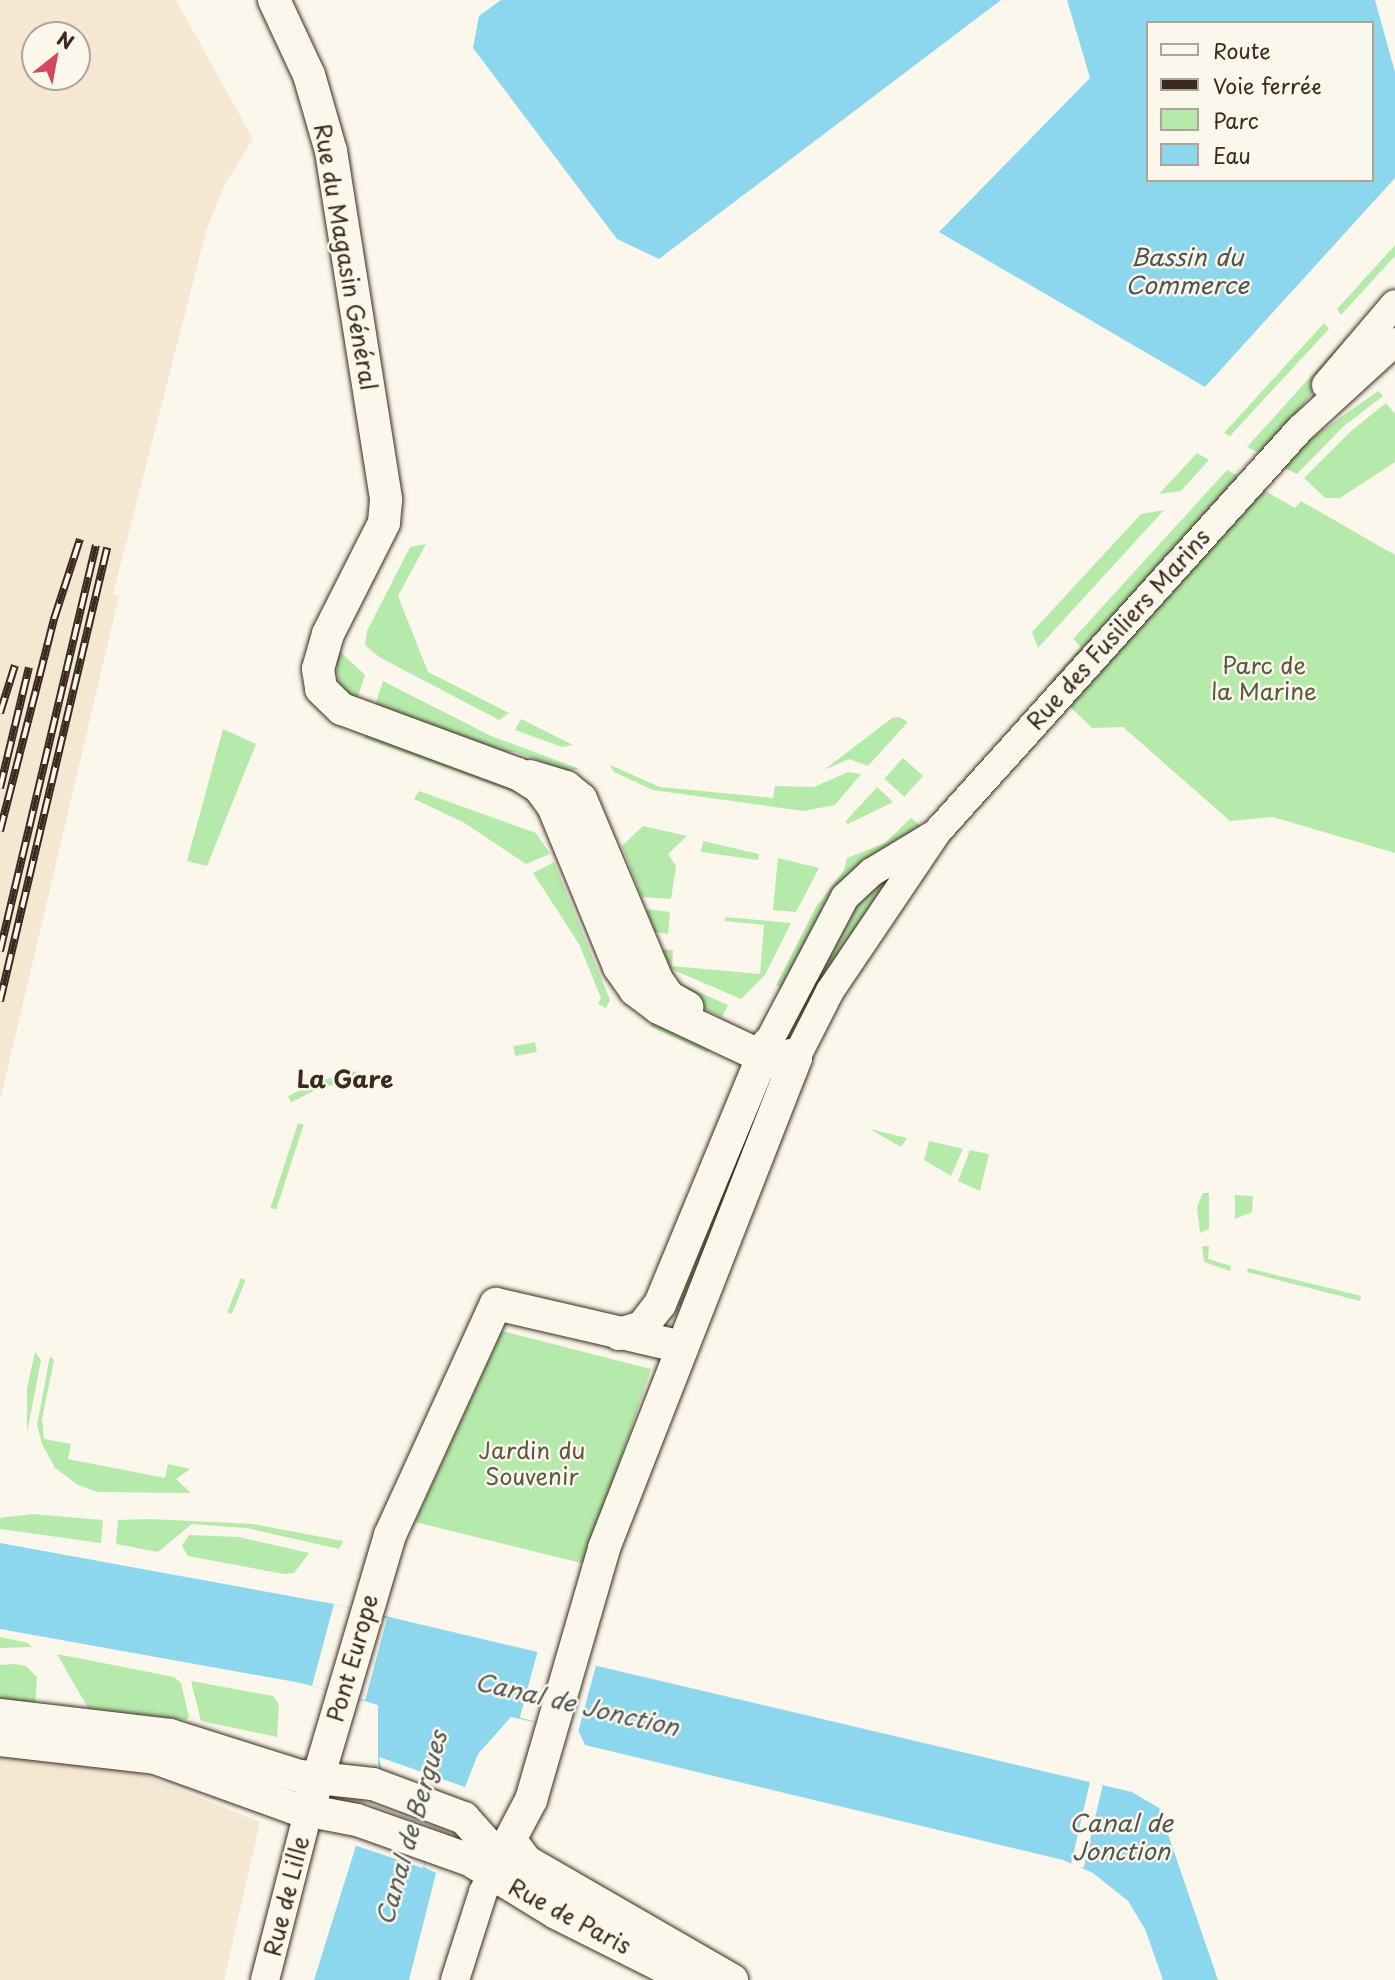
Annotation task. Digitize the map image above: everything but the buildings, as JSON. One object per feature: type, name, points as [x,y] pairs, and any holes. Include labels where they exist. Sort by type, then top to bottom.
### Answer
[{"type":"main road","name":"Rue du Magasin Général","points":[[274,0],[309,75],[331,151],[386,500],[384,523],[331,627],[318,673],[327,698],[342,709],[518,774]]},
{"type":"main road","points":[[518,774],[551,801],[619,967],[652,1003],[765,1049]]},
{"type":"main road","points":[[501,1858],[531,1800],[604,1548],[794,1064],[673,1000],[654,974],[581,799],[559,785],[518,774]]},
{"type":"main road","points":[[619,1334],[647,1323],[665,1293],[765,1049]]},
{"type":"main road","points":[[665,1293],[664,1328],[682,1347]]},
{"type":"main road","name":"Pont Europe","points":[[308,1812],[392,1529],[495,1304],[619,1334]]},
{"type":"main road","points":[[619,1334],[682,1347]]},
{"type":"main road","points":[[0,1715],[170,1735],[316,1780]]},
{"type":"main road","name":"Rue de Paris","points":[[0,1740],[155,1758],[308,1812],[357,1820],[451,1853],[526,1861],[665,1944],[732,1980]]},
{"type":"main road","name":"Rue de Paris","points":[[316,1780],[359,1781],[455,1813],[479,1830],[501,1858],[556,1913],[690,1980]]},
{"type":"street","name":"Rue des Fusiliers Marins","points":[[1300,429],[1337,368],[1395,304]]},
{"type":"street","name":"Rue des Fusiliers Marins","points":[[794,1064],[830,991],[938,831],[1300,429],[1395,342]]},
{"type":"street","name":"Rue des Fusiliers Marins","points":[[765,1049],[845,897],[872,872],[938,831]]},
{"type":"street","name":"Rue de Lille","points":[[265,1980],[308,1812]]},
{"type":"street","points":[[455,1980],[501,1858]]},
{"type":"shaded area","points":[[0,0],[176,0],[253,139],[224,186],[207,228],[113,594],[119,596],[0,1101]]},
{"type":"shaded area","points":[[0,1752],[129,1769],[260,1822],[224,1980],[0,1980]]},
{"type":"green space","points":[[1395,245],[1395,256],[1341,315],[1337,309]]},
{"type":"green space","points":[[1324,323],[1329,329],[1230,436],[1224,433]]},
{"type":"green space","points":[[1340,344],[1345,350],[1264,455],[1247,447]]},
{"type":"green space","points":[[1378,391],[1383,396],[1343,427],[1297,474],[1280,466],[1296,449]]},
{"type":"green space","points":[[1386,403],[1395,414],[1395,462],[1340,498],[1325,498],[1304,478],[1350,432]]},
{"type":"green space","points":[[1197,453],[1209,460],[1181,491],[1159,494]]},
{"type":"green space","points":[[1227,470],[1242,478],[1064,676],[1048,683],[1081,647],[1073,639]]},
{"type":"green space","name":"Parc de la Marine","points":[[1260,488],[1295,508],[1301,501],[1395,555],[1395,853],[1273,817],[1230,821],[1123,727],[1092,728],[1066,703]]},
{"type":"green space","points":[[1164,510],[1038,648],[1032,632],[1141,514]]},
{"type":"green space","points":[[426,544],[398,596],[428,672],[509,713],[499,720],[379,657],[365,645],[367,631],[410,547]]},
{"type":"green space","points":[[334,646],[365,675],[355,706],[340,692]]},
{"type":"green space","points":[[383,681],[491,736],[580,769],[568,771],[516,752],[481,751],[373,711]]},
{"type":"green space","points":[[899,717],[908,722],[868,766],[849,759],[824,770],[892,718]]},
{"type":"green space","points":[[521,719],[573,745],[562,747],[515,730]]},
{"type":"green space","points":[[223,729],[256,744],[207,866],[187,861]]},
{"type":"green space","points":[[368,729],[533,789],[523,795],[513,792],[364,738]]},
{"type":"green space","points":[[903,758],[923,776],[904,797],[884,779]]},
{"type":"green space","points":[[610,765],[660,787],[773,798],[775,786],[814,787],[848,772],[861,774],[835,805],[804,811],[653,790],[614,772]]},
{"type":"green space","points":[[877,787],[893,802],[848,824],[845,822]]},
{"type":"green space","points":[[419,791],[536,833],[550,854],[526,864],[463,822],[414,799]]},
{"type":"green space","points":[[911,818],[924,829],[865,871],[789,991],[776,985],[816,907],[844,870],[847,858],[885,843]]},
{"type":"green space","points":[[643,826],[687,836],[668,854],[676,866],[671,899],[642,897],[622,846]]},
{"type":"green space","points":[[703,841],[759,854],[758,860],[701,852]]},
{"type":"green space","points":[[914,851],[814,1006],[807,1002],[855,900]]},
{"type":"green space","points":[[778,858],[819,868],[796,912],[773,910]]},
{"type":"green space","points":[[554,862],[610,1000],[606,1008],[598,1004],[601,998],[579,944],[533,873]]},
{"type":"green space","points":[[646,909],[670,912],[668,934],[655,932]]},
{"type":"green space","points":[[725,917],[791,923],[765,975],[741,999],[669,968],[661,949],[673,950],[672,966],[760,974],[764,925],[725,921]]},
{"type":"green space","points":[[667,978],[728,1005],[722,1017],[686,1000]]},
{"type":"green space","points":[[654,1018],[711,1045],[707,1053],[650,1026]]},
{"type":"green space","points":[[535,1042],[537,1052],[515,1056],[513,1046]]},
{"type":"green space","points":[[356,1071],[357,1081],[322,1087],[319,1081]]},
{"type":"green space","points":[[312,1084],[315,1090],[291,1102],[288,1096]]},
{"type":"green space","points":[[757,1109],[722,1196],[724,1216],[687,1310],[678,1306],[715,1218],[714,1195]]},
{"type":"green space","points":[[298,1123],[304,1125],[276,1209],[270,1208]]},
{"type":"green space","points":[[870,1129],[907,1138],[901,1147]]},
{"type":"green space","points":[[929,1141],[963,1149],[951,1176],[924,1160]]},
{"type":"green space","points":[[970,1150],[989,1154],[980,1191],[958,1181]]},
{"type":"green space","points":[[1203,1193],[1209,1193],[1209,1229],[1200,1233],[1197,1207]]},
{"type":"green space","points":[[1235,1195],[1253,1196],[1252,1212],[1235,1219]]},
{"type":"green space","points":[[1202,1246],[1209,1246],[1208,1259],[1231,1266],[1230,1271],[1204,1262]]},
{"type":"green space","points":[[1248,1268],[1361,1296],[1360,1301],[1247,1272]]},
{"type":"green space","points":[[241,1278],[246,1280],[232,1314],[227,1312]]},
{"type":"green space","name":"Jardin du Souvenir","points":[[502,1331],[651,1369],[585,1564],[415,1522]]},
{"type":"green space","points":[[35,1352],[41,1360],[27,1433],[27,1388]]},
{"type":"green space","points":[[50,1356],[54,1360],[42,1419],[44,1439],[71,1444],[68,1459],[165,1478],[168,1464],[190,1469],[176,1479],[191,1493],[98,1492],[78,1485],[55,1468],[42,1444],[37,1425]]},
{"type":"green space","points":[[32,1514],[103,1520],[101,1543],[0,1529],[0,1518]]},
{"type":"green space","points":[[118,1520],[253,1524],[343,1541],[339,1549],[246,1528],[192,1524],[158,1552],[116,1544]]},
{"type":"green space","points":[[189,1535],[239,1537],[309,1553],[294,1573],[284,1574],[188,1556],[182,1546]]},
{"type":"green space","points":[[0,1637],[28,1643],[32,1647],[0,1648]]},
{"type":"green space","points":[[57,1654],[174,1677],[181,1683],[189,1717],[186,1720],[88,1708]]},
{"type":"green space","points":[[0,1665],[26,1666],[37,1677],[35,1709],[0,1705]]},
{"type":"green space","points":[[191,1681],[273,1696],[279,1704],[277,1737],[201,1721]]},
{"type":"water","points":[[501,0],[1001,0],[659,259],[617,239],[473,48],[479,16]]},
{"type":"water","name":"Bassin du Commerce","points":[[1067,0],[1375,0],[1395,72],[1395,178],[1205,387],[939,232],[1090,78]]},
{"type":"water","name":"Canal de Jonction","points":[[0,1543],[334,1604],[1132,1792],[1159,1808],[1218,1980],[1163,1980],[1145,1929],[1128,1901],[1093,1873],[1063,1860],[585,1745],[579,1732],[511,1717],[478,1754],[465,1787],[443,1800],[424,1867],[436,1873],[409,1980],[314,1980],[369,1804],[388,1784],[378,1765],[378,1705],[301,1683],[0,1629]]},
{"type":"pier","points":[[334,1604],[387,1618],[365,1700],[312,1686]]},
{"type":"pier","points":[[538,1650],[596,1666],[578,1733],[520,1718]]},
{"type":"pier","points":[[379,1757],[465,1787],[443,1800],[423,1868],[354,1845],[369,1804],[386,1791]]},
{"type":"pier","points":[[1090,1782],[1103,1785],[1084,1868],[1071,1865]]},
{"type":"railway","points":[[0,831],[54,619],[80,539]]},
{"type":"railway","points":[[0,951],[96,545]]},
{"type":"railway","points":[[0,1001],[107,547]]},
{"type":"railway","points":[[0,713],[15,665]]},
{"type":"railway","points":[[0,788],[29,667]]},
{"type":"district","name":"La Gare","points":[[345,1079]]},
{"type":"water label","name":"Canal de Bergues","points":[[411,1828]]}]
